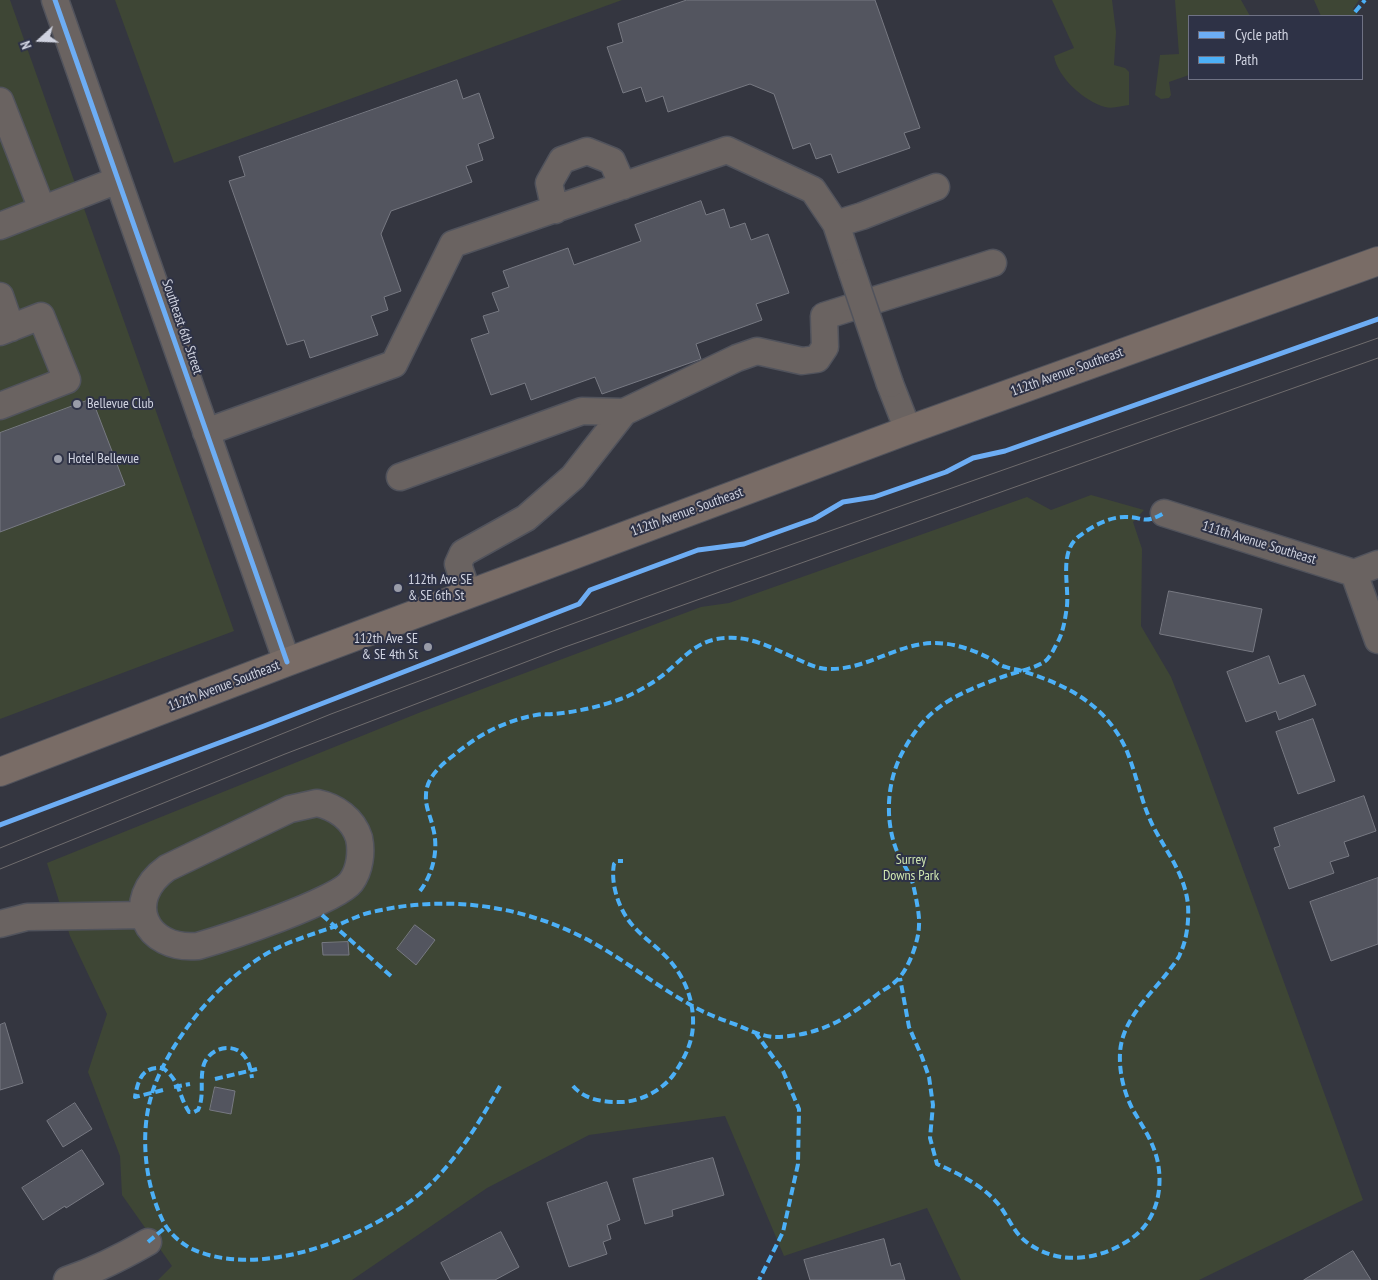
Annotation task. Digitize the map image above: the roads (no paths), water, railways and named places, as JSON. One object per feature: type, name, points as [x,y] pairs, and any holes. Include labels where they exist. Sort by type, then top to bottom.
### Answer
[{"type":"main road","name":"112th Avenue Southeast","points":[[0,772],[287,662],[908,430],[1378,261]]},
{"type":"street","name":"Southeast 6th Street","points":[[55,0],[287,662]]},
{"type":"street","points":[[0,101],[42,209]]},
{"type":"street","points":[[206,432],[394,364],[453,244],[728,150],[813,190],[836,224],[890,384],[908,430]]},
{"type":"street","points":[[555,210],[548,183],[562,160],[587,151],[612,161],[624,186]]},
{"type":"street","points":[[0,226],[118,180]]},
{"type":"street","points":[[836,224],[862,216],[936,187]]},
{"type":"street","points":[[468,594],[458,564],[463,553],[526,518],[573,477],[624,412],[737,358],[756,352],[802,361],[817,359],[825,347],[824,316],[993,263]]},
{"type":"street","points":[[0,296],[5,330],[41,316],[67,380],[0,406]]},
{"type":"street","points":[[400,477],[582,411],[624,412]]},
{"type":"street","name":"111th Avenue Southeast","points":[[1164,513],[1366,569]]},
{"type":"street","points":[[1366,569],[1378,640]]},
{"type":"street","points":[[317,803],[336,809],[353,826],[358,836],[361,850],[360,861],[352,882],[345,888],[314,904],[214,941],[187,947],[176,945],[156,935],[149,927],[143,915],[142,906],[145,894],[154,879],[167,868],[290,808],[317,803]]},
{"type":"street","points":[[0,924],[27,916],[143,915]]},
{"type":"street","points":[[67,1280],[89,1273],[125,1256],[148,1242]]},
{"type":"tram line","points":[[0,848],[331,714],[542,635],[719,570],[1378,338]]},
{"type":"tram line","points":[[0,869],[285,754],[565,647],[1378,358]]},
{"type":"place","name":"Bellevue Club","points":[[77,404]]},
{"type":"place","name":"Hotel Bellevue","points":[[58,459]]},
{"type":"place","name":"112th Ave SE & SE 6th St","points":[[398,588]]},
{"type":"place","name":"112th Ave SE & SE 4th St","points":[[428,647]]},
{"type":"park label","name":"Surrey Downs Park","points":[[911,868]]}]
